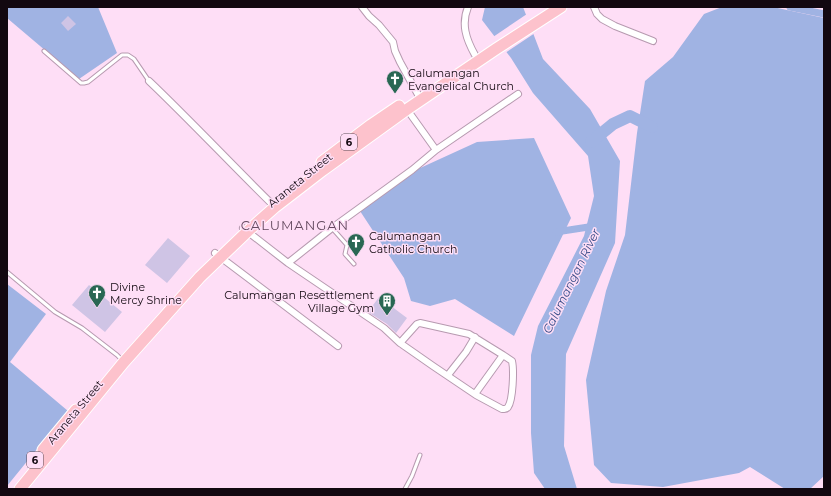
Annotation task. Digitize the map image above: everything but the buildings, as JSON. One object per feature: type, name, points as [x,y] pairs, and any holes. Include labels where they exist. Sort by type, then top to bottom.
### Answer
[{"type":"highway","points":[[20,489],[122,360],[200,277],[218,255],[270,202],[323,170],[419,97],[494,46],[555,8]]},
{"type":"highway","points":[[419,97],[475,55],[494,46]]},
{"type":"highway","name":"Araneta Street","points":[[12,489],[59,430],[122,360],[170,299],[195,272],[218,255]]},
{"type":"street","points":[[362,7],[392,42],[400,62],[419,97]]},
{"type":"street","points":[[468,7],[464,20],[465,28],[475,55]]},
{"type":"street","points":[[594,7],[597,14],[602,19],[615,26],[653,41]]},
{"type":"street","points":[[150,81],[270,202]]},
{"type":"street","points":[[288,263],[332,228],[412,170],[436,150],[518,94]]},
{"type":"street","points":[[405,107],[436,150]]},
{"type":"street","points":[[245,229],[288,263],[384,328],[400,343],[433,366],[475,394],[502,409],[508,408],[513,386],[512,361],[475,337],[464,332],[420,323],[417,324],[400,343]]},
{"type":"street","points":[[218,255],[338,346]]},
{"type":"street","points":[[448,376],[475,337]]},
{"type":"street","points":[[475,394],[503,355]]},
{"type":"lane","points":[[44,51],[81,83],[88,82],[122,55],[128,55],[134,59],[150,81]]},
{"type":"lane","points":[[332,228],[347,245],[345,254],[354,264]]},
{"type":"lane","points":[[7,272],[55,312],[82,328],[122,360]]},
{"type":"lane","points":[[405,489],[412,476],[420,454]]},
{"type":"water","points":[[7,7],[98,7],[117,53],[79,79],[7,18]]},
{"type":"water","name":"Calumangan River","points":[[485,7],[523,7],[543,59],[590,109],[620,161],[615,243],[566,354],[564,446],[577,489],[545,489],[534,473],[531,433],[531,355],[538,326],[584,236],[594,196],[588,156],[533,93],[511,58],[482,20]]},
{"type":"water","points":[[722,7],[773,7],[824,18],[824,476],[810,489],[785,489],[750,467],[739,473],[663,487],[611,483],[594,465],[586,380],[606,291],[625,235],[637,133],[645,81],[673,57],[704,14]]},
{"type":"water","points":[[534,138],[571,218],[514,336],[455,299],[430,306],[411,301],[404,278],[360,211],[418,169],[477,142]]},
{"type":"water","points":[[7,284],[46,314],[10,362],[68,411],[7,486]]},
{"type":"pier","points":[[527,14],[535,33],[505,53],[493,37]]},
{"type":"waterway","points":[[790,7],[824,14]]},
{"type":"waterway","points":[[591,142],[613,124],[630,116],[652,127]]},
{"type":"waterway","name":"Calumangan River","points":[[556,232],[595,226]]},
{"type":"place","name":"Calumangan Evangelical Church","points":[[395,94]]},
{"type":"place","name":"Calumangan Catholic Church","points":[[356,257]]},
{"type":"place","name":"Divine Mercy Shrine","points":[[97,308]]},
{"type":"place","name":"Calumangan Resettlement Village Gym","points":[[387,316]]},
{"type":"district","name":"CALUMANGAN","points":[[295,225]]}]
